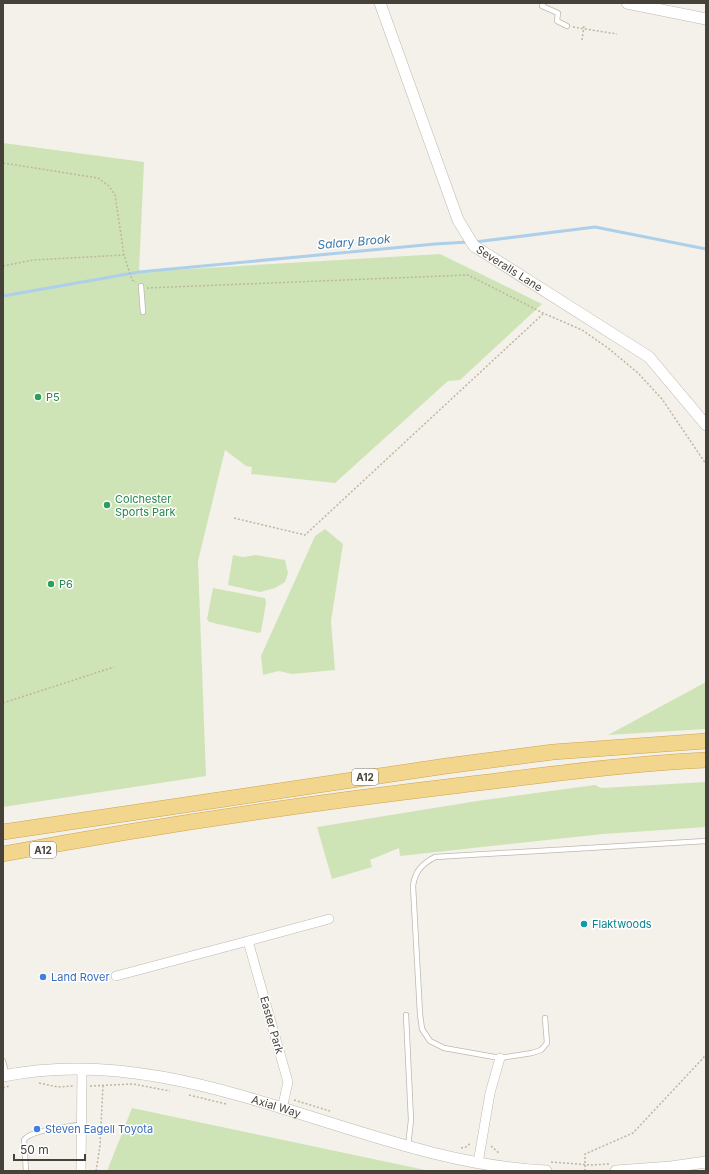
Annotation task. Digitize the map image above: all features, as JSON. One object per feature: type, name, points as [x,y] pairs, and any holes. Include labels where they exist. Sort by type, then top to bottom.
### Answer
[{"type":"highway","name":"A12","points":[[3,832],[395,772],[545,753],[706,741]]},
{"type":"highway","name":"A12","points":[[3,854],[83,839],[385,795],[541,776],[706,760]]},
{"type":"highway","name":"A12","points":[[3,860],[83,839]]},
{"type":"street","name":"Severalls Lane","points":[[380,3],[458,220],[474,246],[648,358],[706,425]]},
{"type":"street","points":[[627,3],[706,19]]},
{"type":"street","points":[[116,976],[329,919]]},
{"type":"street","name":"Easter Park","points":[[248,941],[288,1082],[282,1109]]},
{"type":"street","points":[[478,1163],[490,1093],[500,1058]]},
{"type":"street","points":[[81,1171],[82,1070]]},
{"type":"street","name":"Axial Way","points":[[5,1076],[30,1072],[82,1070],[138,1073],[184,1082],[408,1146],[478,1163],[546,1166]]},
{"type":"street","points":[[614,1167],[672,1167],[706,1162]]},
{"type":"lane","points":[[542,3],[542,6],[558,13],[557,22],[567,26]]},
{"type":"lane","points":[[141,286],[143,312]]},
{"type":"lane","points":[[545,1018],[547,1043],[541,1050],[532,1053],[500,1058],[444,1048],[430,1041],[422,1029],[417,986],[413,886],[414,876],[420,867],[435,857],[706,841]]},
{"type":"lane","points":[[406,1015],[411,1120],[408,1146]]},
{"type":"lane","points":[[3,1061],[5,1076]]},
{"type":"lane","points":[[26,1171],[24,1140],[26,1136],[82,1124]]},
{"type":"path","points":[[567,26],[617,34]]},
{"type":"path","points":[[582,40],[584,26]]},
{"type":"path","points":[[3,163],[98,178],[109,186],[115,195],[124,256],[132,280],[144,288],[468,275],[544,313],[582,330],[608,348],[638,373],[662,399],[706,464]]},
{"type":"path","points":[[3,266],[33,260],[124,256]]},
{"type":"path","points":[[234,518],[305,535],[544,313]]},
{"type":"path","points":[[3,703],[114,667]]},
{"type":"path","points":[[585,1171],[585,1154],[633,1132],[706,1055]]},
{"type":"path","points":[[33,1084],[58,1087],[133,1084],[177,1092]]},
{"type":"path","points":[[96,1171],[100,1146],[103,1085]]},
{"type":"path","points":[[3,1088],[13,1086]]},
{"type":"path","points":[[184,1093],[229,1104]]},
{"type":"path","points":[[457,1148],[466,1147],[472,1142],[491,1146],[497,1153],[505,1156]]},
{"type":"path","points":[[546,1166],[584,1163],[614,1167]]},
{"type":"green space","name":"Colchester Sports Park","points":[[3,143],[144,162],[139,272],[440,254],[542,304],[460,380],[448,381],[335,483],[251,474],[252,467],[246,466],[225,450],[198,561],[206,776],[3,807]]},
{"type":"green space","points":[[325,529],[343,544],[331,621],[335,670],[292,674],[279,671],[263,675],[261,656],[315,536]]},
{"type":"green space","points":[[233,555],[243,557],[256,555],[285,560],[288,573],[285,582],[275,588],[260,592],[228,585]]},
{"type":"green space","points":[[213,588],[265,598],[266,603],[261,632],[258,633],[209,622],[207,619]]},
{"type":"green space","points":[[706,682],[706,729],[608,735]]},
{"type":"green space","points":[[706,782],[706,827],[603,834],[400,856],[399,848],[370,860],[372,867],[332,879],[317,827],[477,801],[595,785],[601,788]]},
{"type":"green space","points":[[132,1108],[430,1171],[107,1171]]},
{"type":"waterway","name":"Salary Brook","points":[[475,242],[595,227],[706,249]]},
{"type":"waterway","name":"Salary Brook","points":[[3,296],[139,272],[469,242]]},
{"type":"place","name":"P5","points":[[38,397]]},
{"type":"place","name":"Colchester Sports Park","points":[[107,505]]},
{"type":"place","name":"P6","points":[[51,584]]},
{"type":"place","name":"Flaktwoods","points":[[584,924]]},
{"type":"place","name":"Land Rover","points":[[43,977]]},
{"type":"place","name":"Steven Eagell Toyota","points":[[37,1129]]}]
